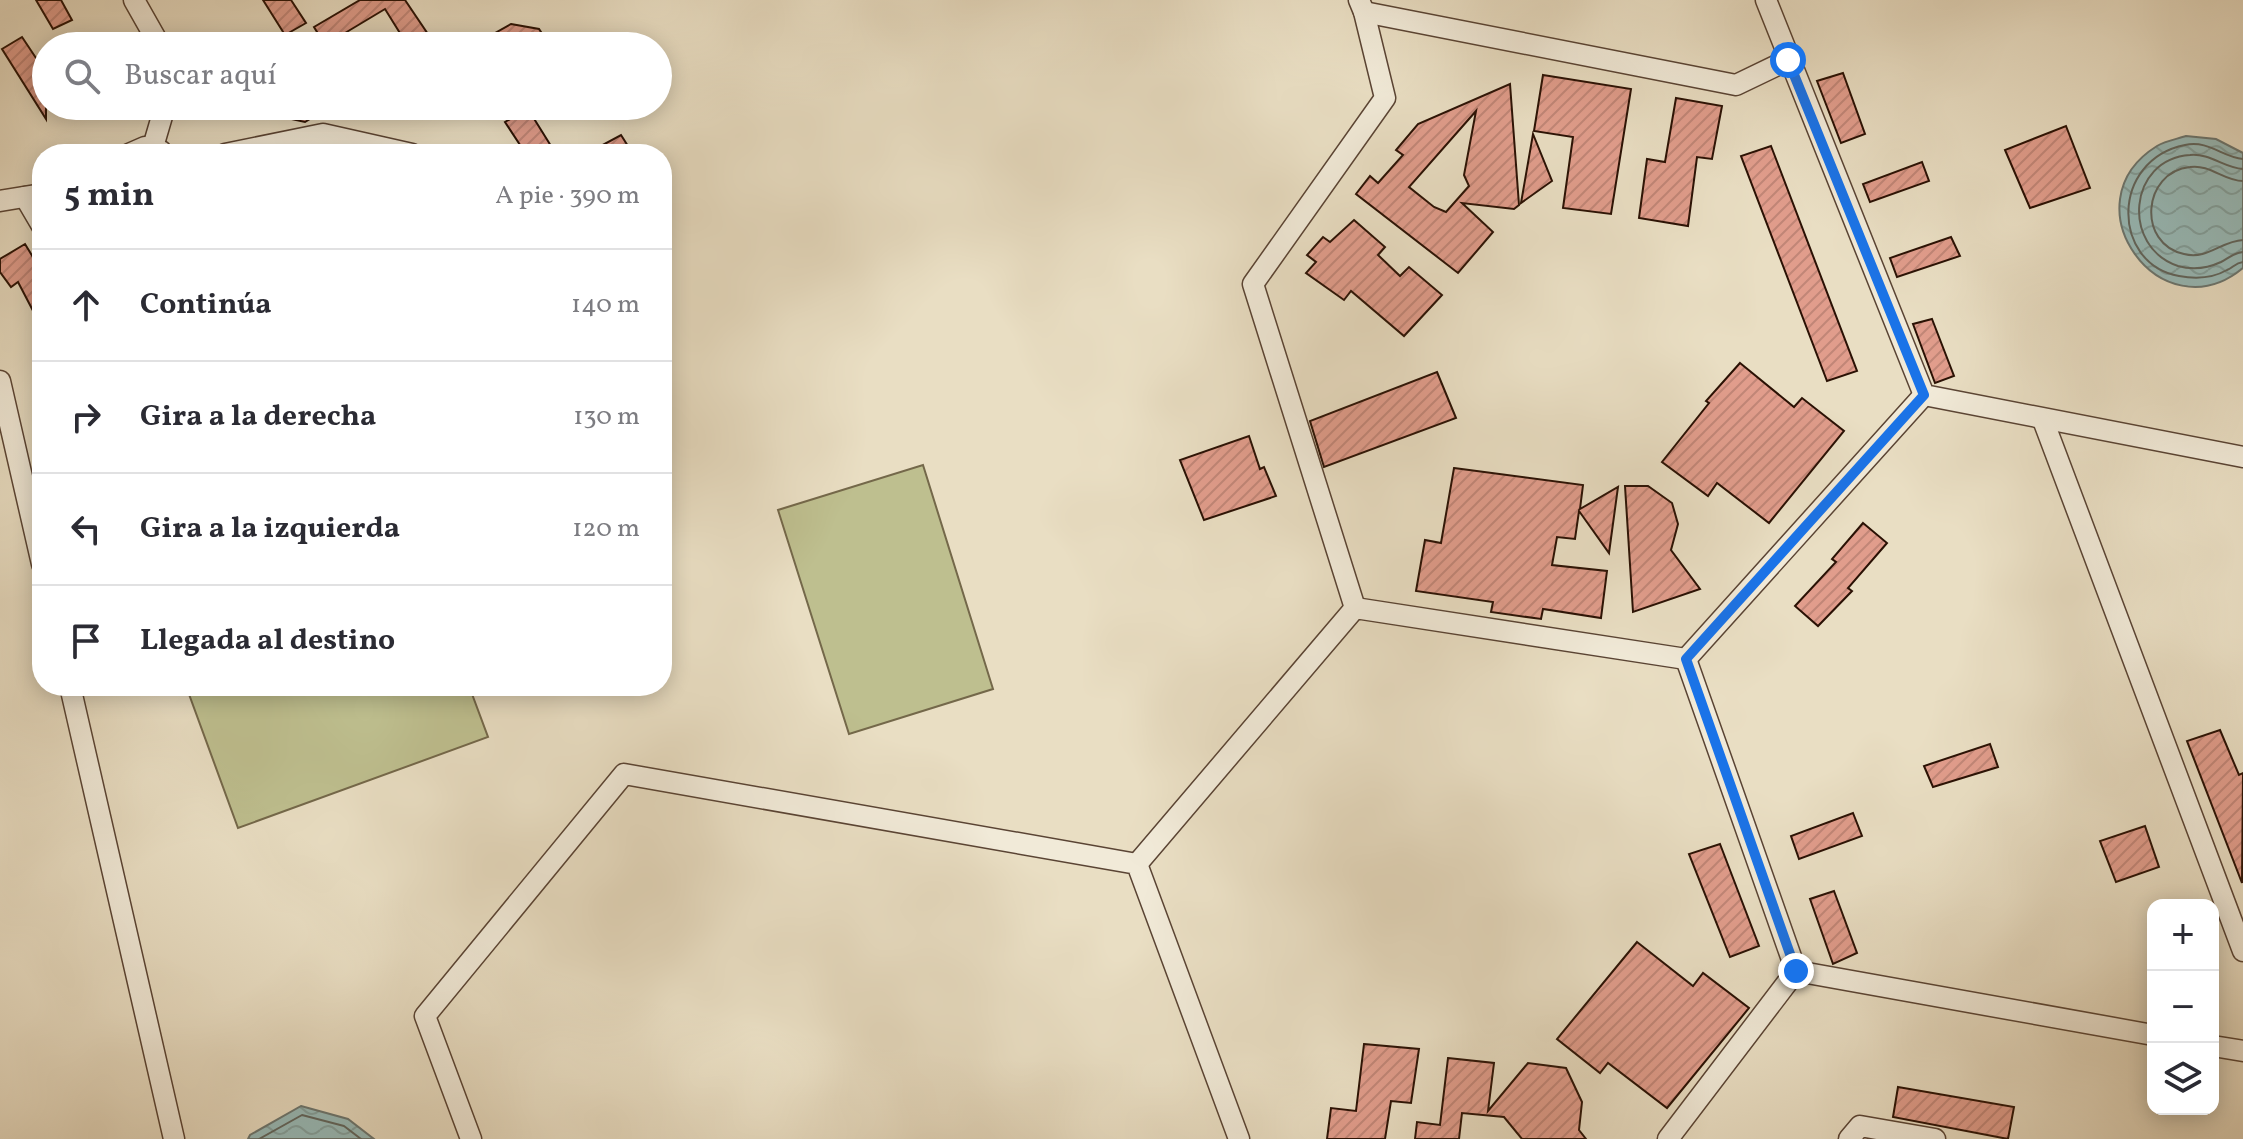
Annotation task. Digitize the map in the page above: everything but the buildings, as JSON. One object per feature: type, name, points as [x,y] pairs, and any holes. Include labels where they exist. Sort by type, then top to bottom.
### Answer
[{"type":"street","points":[[134,0],[152,32]]},
{"type":"street","points":[[1766,0],[1924,395]]},
{"type":"street","points":[[1355,608],[1253,284],[1385,98],[1362,6],[1736,85],[1788,60]]},
{"type":"street","points":[[159,144],[163,120]]},
{"type":"street","points":[[274,144],[323,134],[368,144]]},
{"type":"street","points":[[0,201],[32,196]]},
{"type":"street","points":[[0,381],[32,520]]},
{"type":"street","points":[[1924,395],[2243,457]]},
{"type":"street","points":[[1686,659],[1924,395]]},
{"type":"street","points":[[2043,420],[2243,951]]},
{"type":"street","points":[[1355,608],[1686,659]]},
{"type":"street","points":[[1137,864],[1355,608]]},
{"type":"street","points":[[1686,659],[1796,971]]},
{"type":"street","points":[[72,696],[174,1139]]},
{"type":"street","points":[[471,1139],[425,1016],[624,774],[1137,864]]},
{"type":"street","points":[[1137,864],[1239,1139]]},
{"type":"street","points":[[1796,971],[2147,1034]]},
{"type":"street","points":[[1668,1139],[1796,971]]},
{"type":"street","points":[[2219,1047],[2243,1051]]},
{"type":"street","points":[[1849,1139],[1860,1126],[1935,1139]]},
{"type":"green space","points":[[923,465],[993,689],[849,734],[778,510]]},
{"type":"green space","points":[[190,696],[473,696],[488,737],[238,828]]},
{"type":"water","points":[[2186,136],[2216,139],[2243,153],[2243,268],[2212,285],[2182,286],[2155,274],[2135,254],[2122,228],[2120,199],[2131,170],[2157,146]]},
{"type":"water","points":[[301,1106],[348,1119],[374,1139],[248,1139]]},
{"type":"route","points":[[1788,60],[1924,395],[1686,659],[1796,971]]}]
